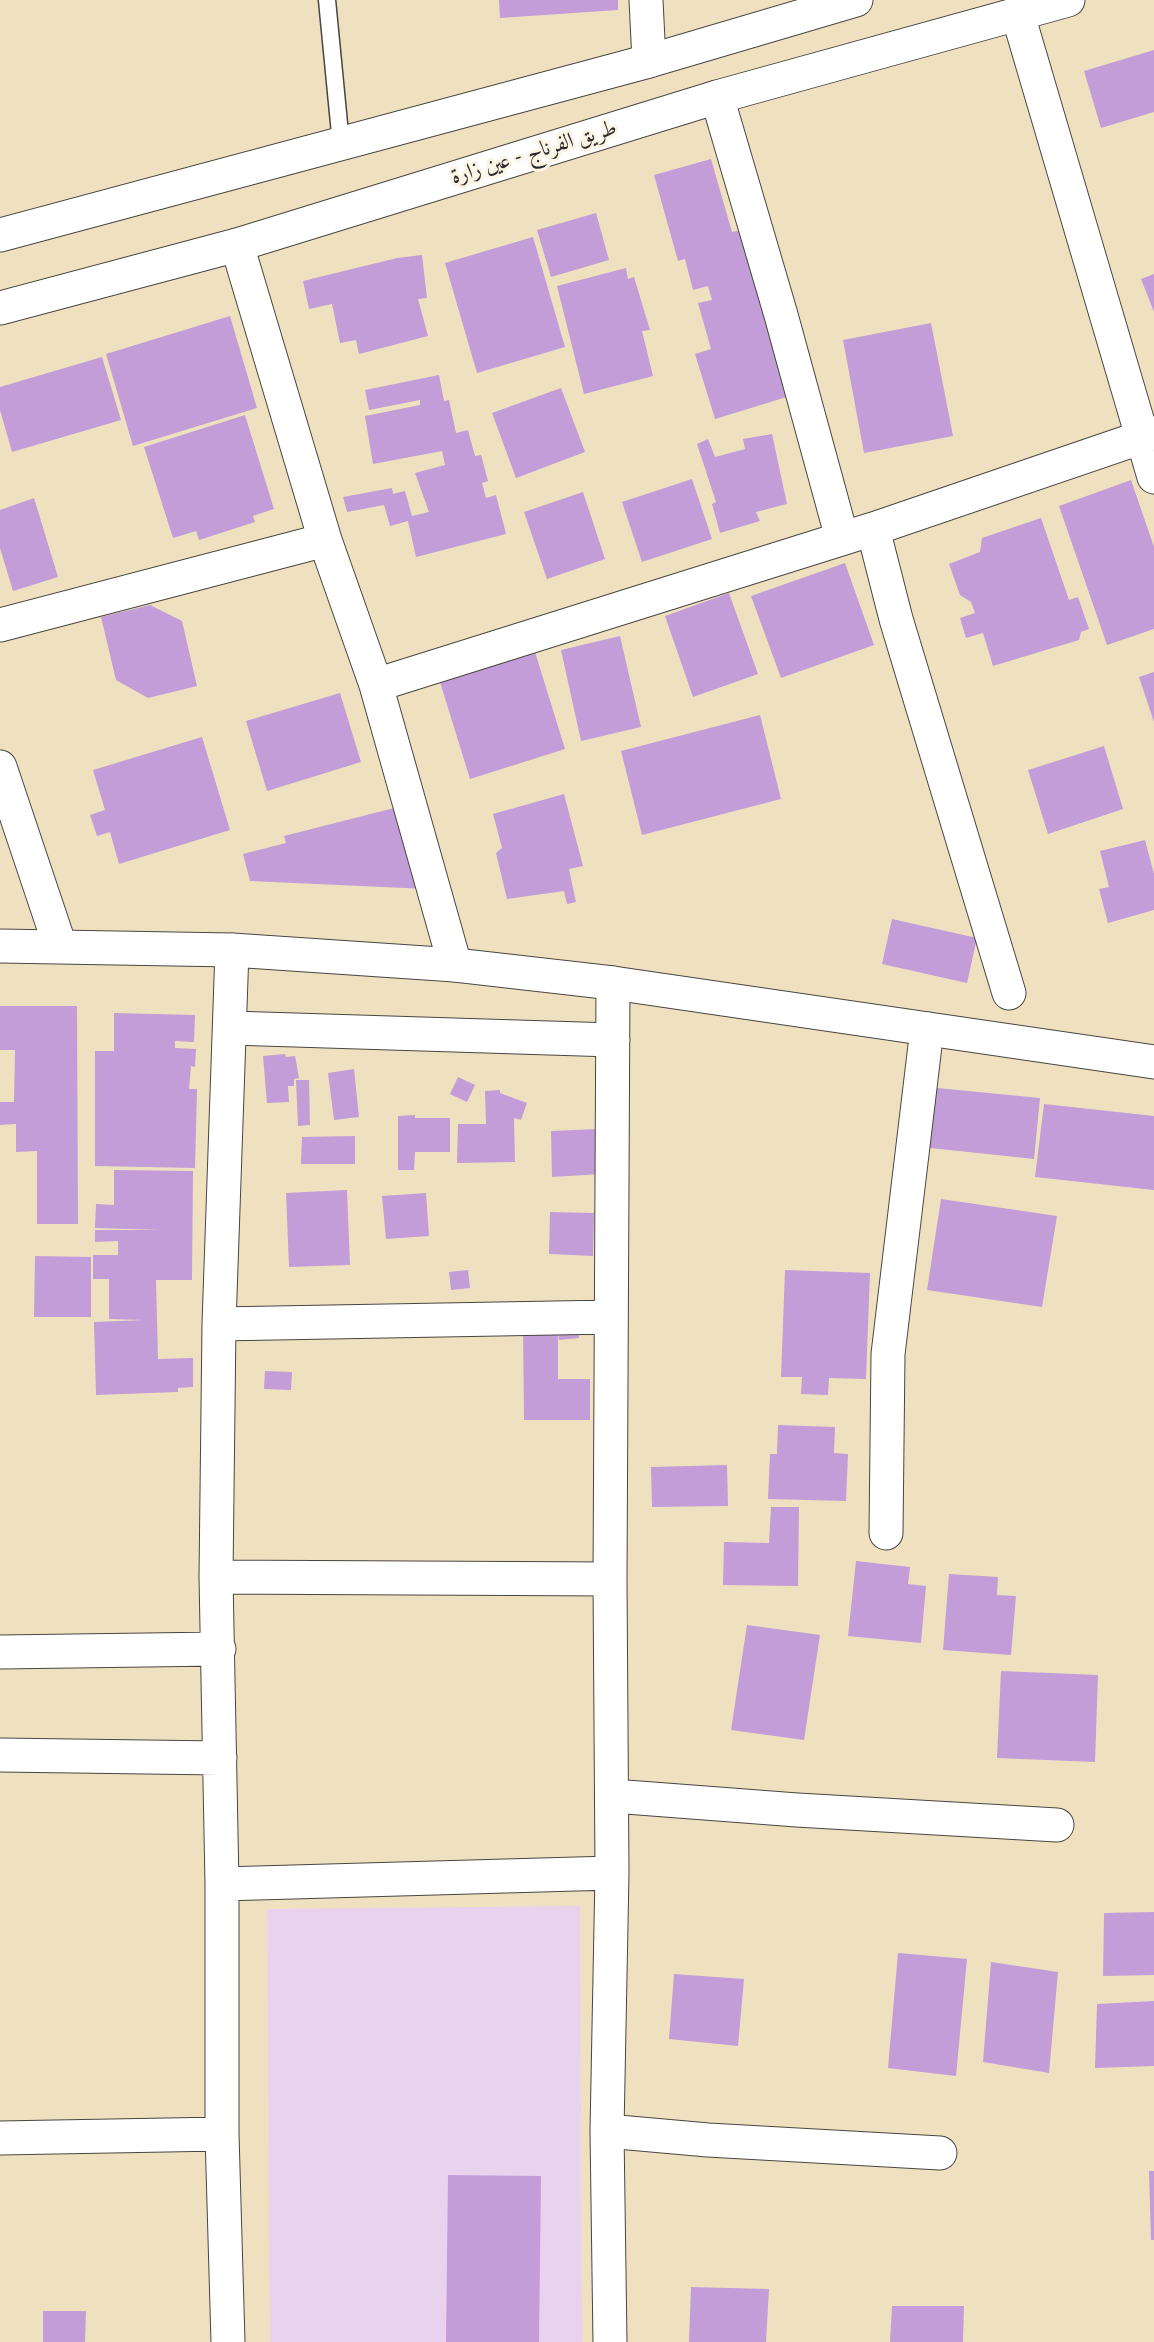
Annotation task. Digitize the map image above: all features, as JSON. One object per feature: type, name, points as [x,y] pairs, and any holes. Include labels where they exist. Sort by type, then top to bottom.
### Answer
[{"type":"street","points":[[646,0],[650,61]]},
{"type":"street","points":[[0,235],[650,61],[856,0]]},
{"type":"street","name":"طريق الفرناج - عين زارة","points":[[0,308],[237,245],[717,97],[1068,0]]},
{"type":"street","points":[[1018,15],[1148,435],[1154,477]]},
{"type":"street","points":[[717,97],[784,326],[842,538]]},
{"type":"street","points":[[237,245],[325,540],[376,685],[454,965]]},
{"type":"street","points":[[376,685],[873,530],[1148,435]]},
{"type":"street","points":[[873,530],[896,619],[1009,993]]},
{"type":"street","points":[[0,625],[325,540]]},
{"type":"street","points":[[0,766],[60,946]]},
{"type":"street","points":[[0,946],[232,950],[454,965],[613,983],[1154,1062]]},
{"type":"street","points":[[228,2342],[222,2134],[222,1884],[216,1577],[219,1324],[232,950]]},
{"type":"street","points":[[610,2342],[607,2130],[613,1796],[610,1317],[613,983]]},
{"type":"street","points":[[231,1028],[613,1040]]},
{"type":"street","points":[[886,1533],[888,1354],[927,1029]]},
{"type":"street","points":[[219,1324],[610,1317]]},
{"type":"street","points":[[216,1577],[610,1579]]},
{"type":"street","points":[[0,1652],[219,1649]]},
{"type":"street","points":[[0,1755],[220,1758]]},
{"type":"street","points":[[613,1796],[797,1810],[1057,1825]]},
{"type":"street","points":[[222,1884],[612,1873]]},
{"type":"street","points":[[607,2130],[708,2140],[940,2153]]},
{"type":"street","points":[[0,2138],[222,2134]]},
{"type":"lane","points":[[327,0],[340,144]]},
{"type":"shaded area","points":[[580,1906],[582,2342],[270,2342],[267,1909]]},
{"type":"building","points":[[499,0],[618,0],[618,10],[500,18]]},
{"type":"building","points":[[1154,50],[1154,112],[1101,128],[1084,71]]},
{"type":"building","points":[[711,159],[732,232],[751,228],[790,396],[715,419],[695,354],[711,349],[698,303],[712,300],[708,286],[693,290],[685,259],[678,261],[654,175]]},
{"type":"building","points":[[596,213],[609,260],[551,277],[537,230]]},
{"type":"building","points":[[533,237],[565,347],[477,373],[445,263]]},
{"type":"building","points":[[422,255],[427,298],[418,299],[428,336],[359,354],[356,340],[340,343],[332,304],[309,309],[303,281],[397,258]]},
{"type":"building","points":[[626,268],[628,279],[634,277],[650,330],[642,331],[653,376],[584,394],[557,286]]},
{"type":"building","points":[[1154,274],[1154,312],[1141,279]]},
{"type":"building","points":[[230,316],[257,408],[133,446],[106,354]]},
{"type":"building","points":[[931,323],[953,436],[864,453],[843,340]]},
{"type":"building","points":[[102,357],[121,420],[12,452],[0,410],[0,387]]},
{"type":"building","points":[[439,375],[444,401],[449,400],[456,433],[468,430],[475,456],[481,455],[488,481],[482,483],[486,498],[496,495],[506,534],[416,557],[408,521],[390,526],[384,505],[347,512],[343,497],[392,488],[393,494],[405,491],[412,516],[429,512],[415,473],[445,465],[442,451],[373,464],[365,416],[420,405],[420,400],[369,410],[365,390]]},
{"type":"building","points":[[561,388],[585,452],[516,478],[492,413]]},
{"type":"building","points":[[245,415],[274,509],[253,516],[255,522],[199,540],[196,531],[173,538],[144,447]]},
{"type":"building","points":[[772,434],[787,504],[756,512],[760,521],[720,533],[712,504],[716,502],[697,444],[708,439],[715,457],[745,449],[743,439]]},
{"type":"building","points":[[692,479],[712,539],[642,562],[622,502]]},
{"type":"building","points":[[1131,480],[1154,547],[1154,629],[1107,645],[1059,506]]},
{"type":"building","points":[[583,492],[605,559],[547,579],[524,512]]},
{"type":"building","points":[[34,498],[58,577],[13,591],[0,548],[0,510]]},
{"type":"building","points":[[1041,518],[1069,600],[1078,597],[1089,629],[1081,632],[1079,640],[993,666],[983,633],[966,638],[960,618],[975,613],[971,602],[960,595],[949,564],[980,552],[982,538]]},
{"type":"building","points":[[845,563],[874,645],[781,678],[751,596]]},
{"type":"building","points":[[729,593],[758,674],[693,697],[665,616]]},
{"type":"building","points":[[150,605],[182,621],[197,686],[148,698],[116,680],[101,617]]},
{"type":"building","points":[[620,636],[641,727],[581,741],[561,650]]},
{"type":"building","points":[[535,652],[565,749],[470,779],[440,682]]},
{"type":"building","points":[[1154,672],[1154,722],[1139,677]]},
{"type":"building","points":[[340,693],[361,762],[267,791],[246,721]]},
{"type":"building","points":[[760,715],[781,799],[642,835],[621,751]]},
{"type":"building","points":[[202,737],[230,830],[119,864],[110,832],[97,836],[90,815],[105,810],[93,770]]},
{"type":"building","points":[[1104,746],[1123,809],[1048,834],[1028,770]]},
{"type":"building","points":[[564,794],[583,866],[569,869],[576,902],[567,904],[564,891],[507,899],[496,853],[502,848],[493,814]]},
{"type":"building","points":[[406,805],[427,889],[250,881],[243,854],[286,843],[284,836]]},
{"type":"building","points":[[1145,840],[1154,874],[1154,910],[1108,923],[1099,889],[1109,887],[1100,851]]},
{"type":"building","points":[[892,919],[977,938],[967,983],[882,964]]},
{"type":"building","points":[[0,1006],[77,1006],[78,1224],[37,1224],[37,1151],[16,1152],[16,1124],[0,1125],[0,1102],[14,1102],[15,1050],[0,1050]]},
{"type":"building","points":[[114,1013],[195,1015],[194,1042],[175,1041],[175,1048],[196,1049],[195,1067],[191,1066],[189,1089],[197,1089],[195,1168],[95,1166],[95,1051],[114,1051]]},
{"type":"building","points":[[285,1054],[286,1057],[295,1056],[299,1078],[294,1079],[294,1086],[288,1086],[289,1102],[267,1103],[263,1056]]},
{"type":"building","points":[[354,1069],[359,1117],[334,1120],[328,1073]]},
{"type":"building","points":[[458,1077],[475,1085],[467,1102],[450,1094]]},
{"type":"building","points":[[296,1080],[309,1080],[310,1125],[298,1126]]},
{"type":"building","points":[[927,1087],[1040,1098],[1034,1159],[921,1147]]},
{"type":"building","points":[[500,1090],[500,1093],[527,1103],[521,1120],[514,1118],[515,1162],[457,1163],[458,1124],[486,1124],[485,1091]]},
{"type":"building","points":[[1044,1104],[1154,1116],[1154,1190],[1035,1177]]},
{"type":"building","points":[[415,1115],[415,1118],[450,1118],[450,1152],[415,1152],[414,1170],[398,1170],[398,1116]]},
{"type":"building","points":[[599,1129],[601,1174],[552,1177],[551,1131]]},
{"type":"building","points":[[355,1136],[355,1164],[301,1164],[302,1137]]},
{"type":"building","points":[[114,1170],[193,1171],[192,1280],[156,1280],[158,1359],[193,1358],[193,1387],[178,1388],[178,1392],[96,1395],[94,1322],[144,1320],[109,1319],[109,1279],[93,1279],[93,1255],[118,1255],[118,1241],[95,1242],[95,1230],[161,1230],[95,1228],[96,1204],[114,1205]]},
{"type":"building","points":[[347,1190],[350,1265],[289,1267],[286,1193]]},
{"type":"building","points":[[426,1193],[429,1236],[386,1239],[382,1196]]},
{"type":"building","points":[[941,1199],[1057,1216],[1042,1307],[927,1290]]},
{"type":"building","points":[[550,1212],[594,1213],[593,1256],[549,1254]]},
{"type":"building","points":[[35,1256],[91,1257],[91,1317],[34,1317]]},
{"type":"building","points":[[468,1270],[470,1288],[451,1290],[449,1272]]},
{"type":"building","points":[[785,1270],[870,1273],[866,1379],[829,1378],[828,1395],[801,1394],[802,1377],[781,1377]]},
{"type":"building","points":[[523,1324],[558,1324],[558,1379],[590,1379],[590,1420],[524,1420]]},
{"type":"building","points":[[578,1325],[579,1338],[559,1340],[558,1327]]},
{"type":"building","points":[[265,1371],[292,1372],[291,1390],[264,1389]]},
{"type":"building","points":[[778,1425],[835,1427],[834,1453],[848,1454],[846,1501],[768,1499],[770,1454],[777,1454]]},
{"type":"building","points":[[727,1465],[728,1506],[652,1507],[651,1467]]},
{"type":"building","points":[[771,1507],[799,1507],[798,1586],[723,1585],[724,1542],[769,1543]]},
{"type":"building","points":[[856,1561],[910,1567],[908,1584],[926,1586],[921,1643],[848,1636]]},
{"type":"building","points":[[949,1574],[998,1577],[997,1595],[1016,1596],[1011,1655],[943,1650]]},
{"type":"building","points":[[747,1625],[820,1635],[804,1740],[731,1730]]},
{"type":"building","points":[[1001,1671],[1098,1675],[1095,1762],[997,1758]]},
{"type":"building","points":[[1154,1912],[1154,1975],[1103,1976],[1104,1913]]},
{"type":"building","points":[[898,1953],[967,1959],[956,2076],[888,2068]]},
{"type":"building","points":[[991,1962],[1058,1972],[1049,2073],[983,2062]]},
{"type":"building","points":[[674,1974],[744,1979],[738,2046],[669,2039]]},
{"type":"building","points":[[1154,2001],[1154,2066],[1095,2068],[1097,2004]]},
{"type":"building","points":[[1149,2171],[1154,2171],[1154,2240],[1151,2240]]},
{"type":"building","points":[[448,2175],[541,2176],[539,2342],[446,2342]]},
{"type":"building","points":[[691,2287],[769,2289],[766,2342],[689,2342]]},
{"type":"building","points":[[892,2306],[964,2306],[963,2342],[890,2342]]},
{"type":"building","points":[[43,2311],[86,2311],[85,2342],[43,2342]]}]
